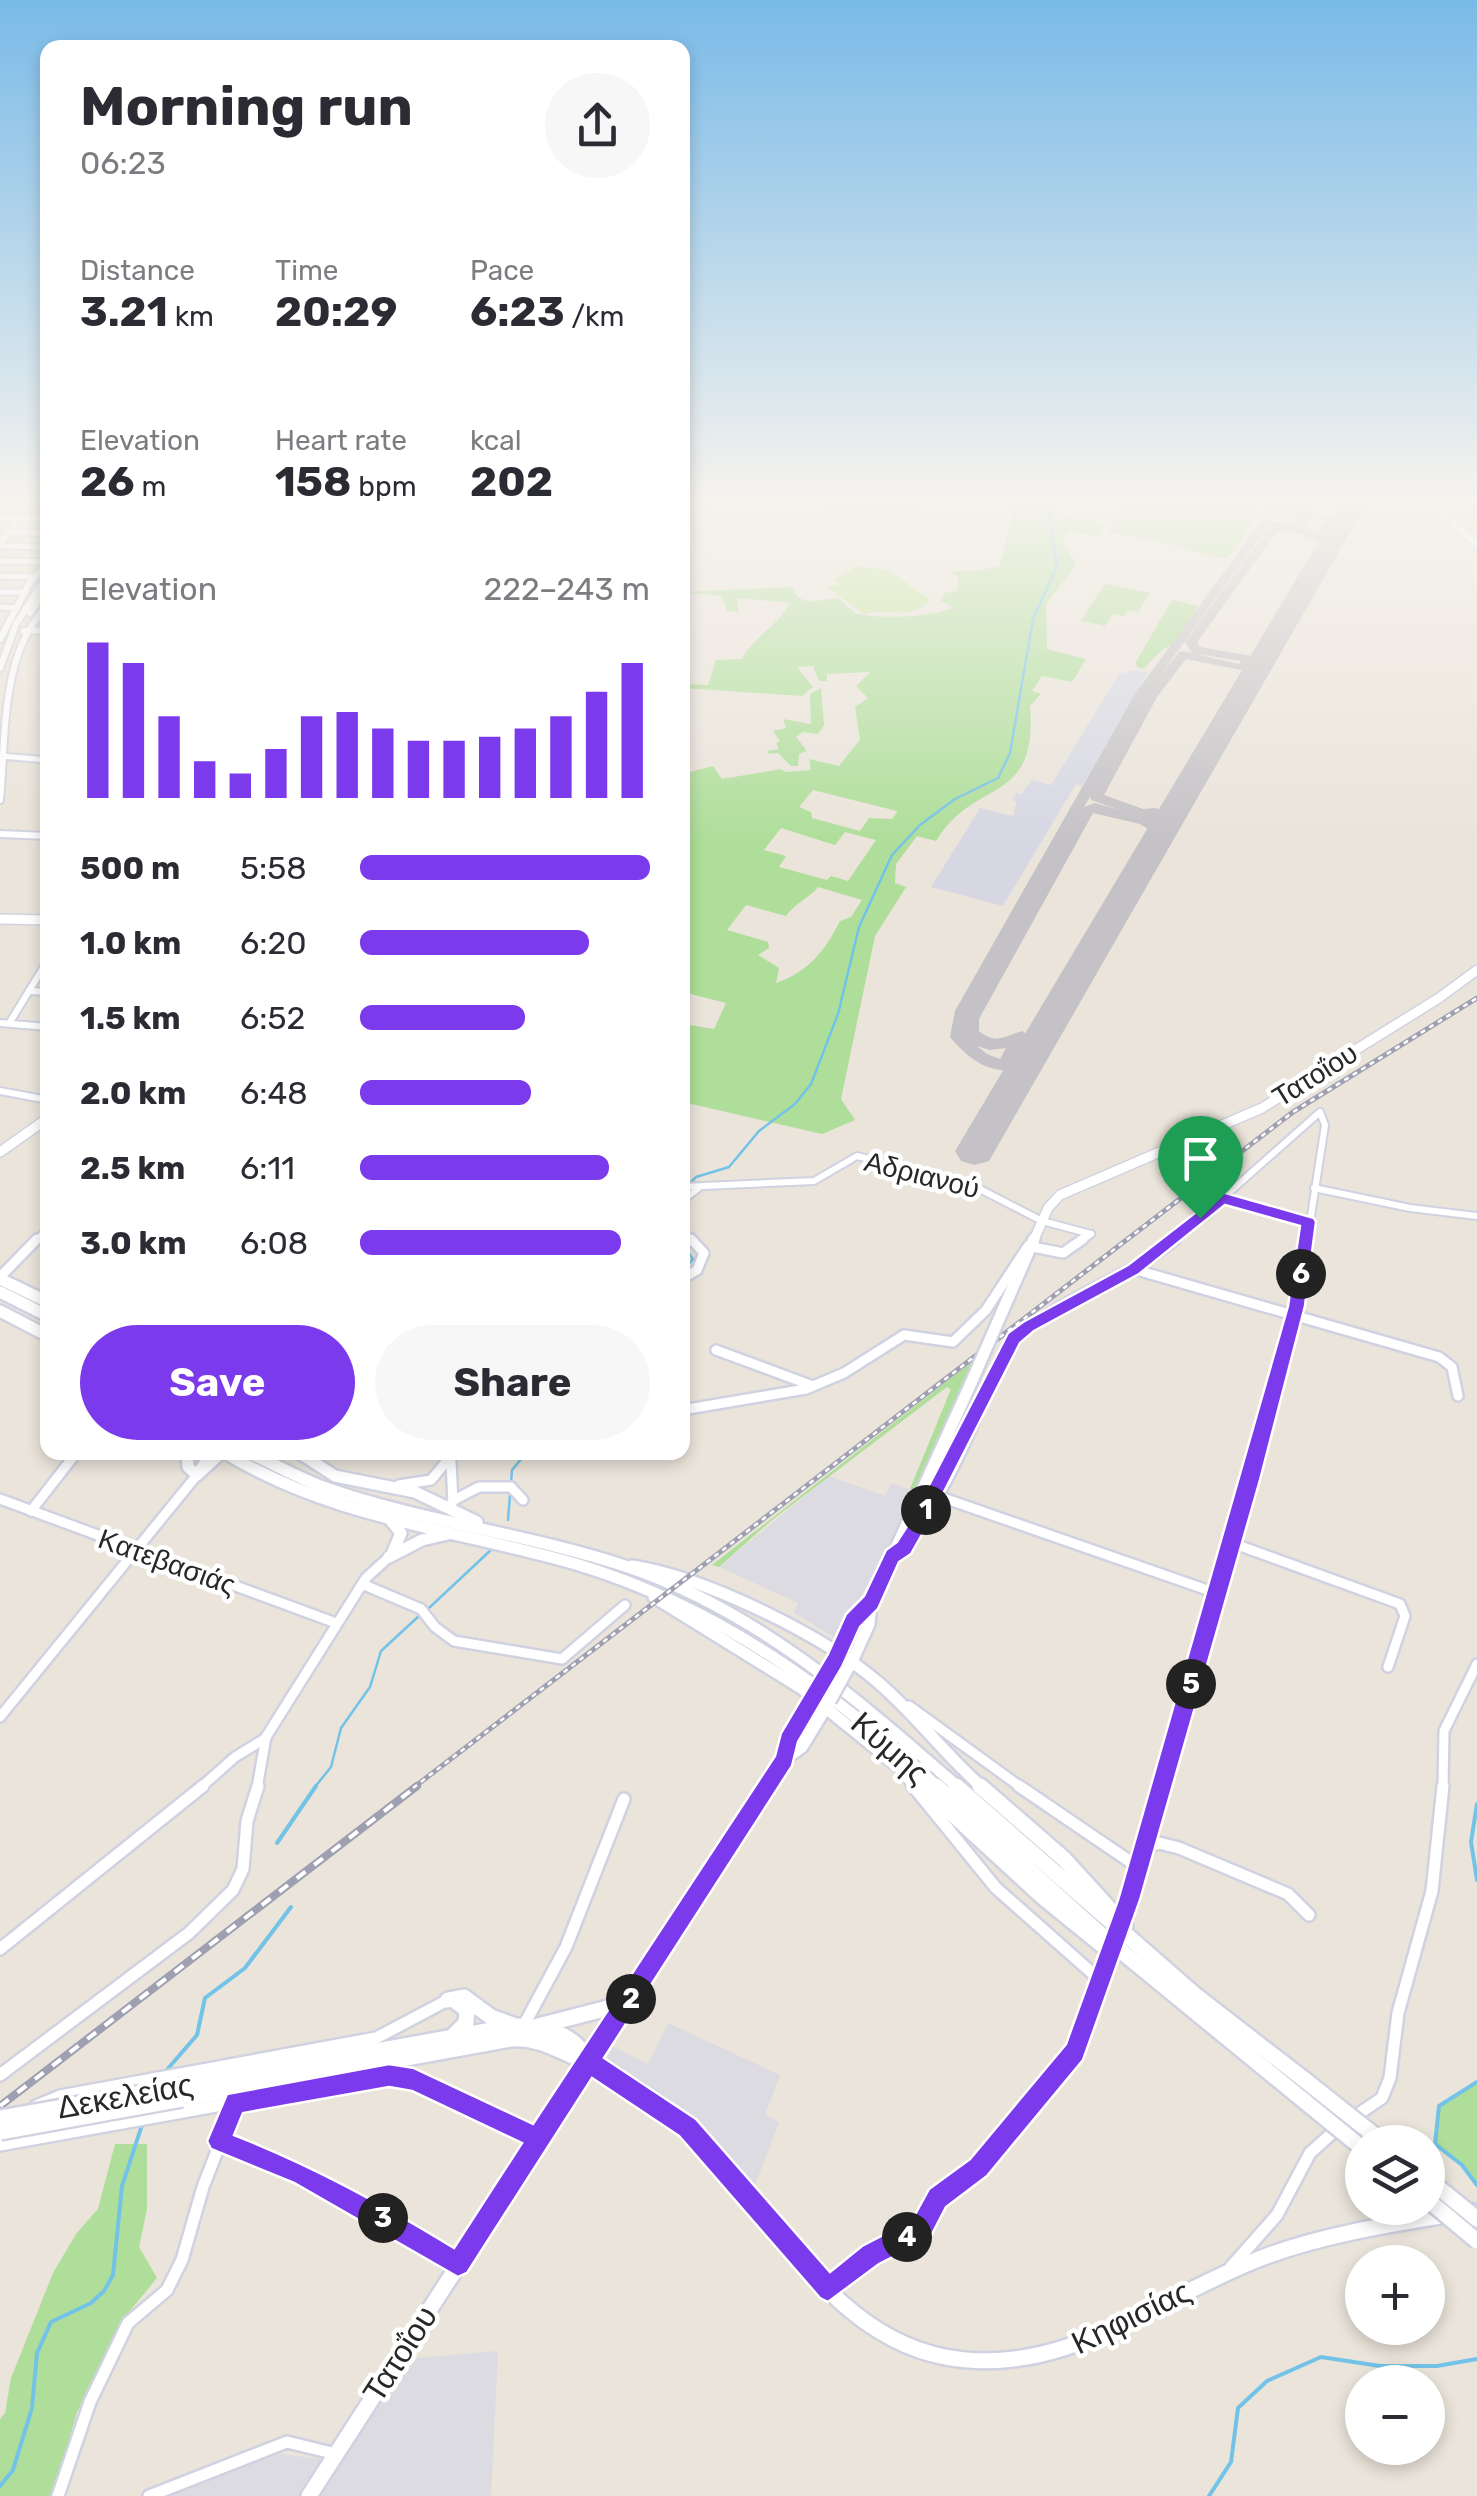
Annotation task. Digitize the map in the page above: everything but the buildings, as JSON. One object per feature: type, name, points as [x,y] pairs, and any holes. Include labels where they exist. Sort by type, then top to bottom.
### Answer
[{"type":"main road","points":[[0,639],[38,610]]},
{"type":"main road","points":[[0,668],[16,628]]},
{"type":"main road","points":[[0,739],[16,628]]},
{"type":"main road","points":[[0,800],[16,628]]},
{"type":"main road","points":[[0,917],[40,920]]},
{"type":"main road","name":"Τατοΐου","points":[[822,1699],[849,1667],[869,1624],[871,1602],[1052,1202],[1064,1192],[1262,1108],[1440,998],[1477,970]]},
{"type":"main road","points":[[0,1152],[40,1124]]},
{"type":"main road","points":[[0,1278],[40,1298]]},
{"type":"main road","points":[[0,1292],[40,1312]]},
{"type":"main road","points":[[0,1308],[40,1329]]},
{"type":"main road","points":[[188,1460],[188,1467],[197,1475]]},
{"type":"main road","points":[[197,1475],[207,1460]]},
{"type":"main road","points":[[197,1475],[214,1460]]},
{"type":"main road","name":"Κύμης","points":[[238,1460],[288,1487],[378,1515],[622,1572]]},
{"type":"main road","name":"Κύμης","points":[[265,1460],[324,1487],[486,1528],[714,1605],[801,1656],[882,1721],[1139,1958],[1302,2088],[1358,2125]]},
{"type":"main road","points":[[306,1460],[340,1478],[420,1493],[455,1506],[486,1528]]},
{"type":"main road","points":[[378,1515],[395,1522],[400,1530],[400,1541],[389,1557]]},
{"type":"main road","points":[[389,1557],[431,1537],[460,1534]]},
{"type":"main road","points":[[622,1572],[648,1566],[708,1587],[836,1658],[887,1692],[950,1759],[1100,1892],[1139,1958]]},
{"type":"main road","points":[[622,1572],[822,1699],[1036,1894],[1116,1956],[1139,1958]]},
{"type":"main road","name":"Τατοΐου","points":[[308,2496],[785,1759],[802,1747],[853,1620],[871,1602]]},
{"type":"main road","name":"Δεκελείας","points":[[0,2118],[525,2026],[611,2008],[634,1993]]},
{"type":"main road","points":[[448,2000],[464,1997],[491,2017],[582,2049],[589,2062]]},
{"type":"main road","points":[[448,2000],[456,2000],[467,2010],[466,2023],[452,2038]]},
{"type":"main road","name":"Δεκελείας","points":[[0,2132],[183,2086],[526,2037],[545,2040],[589,2062]]},
{"type":"main road","name":"Κηφισίας","points":[[589,2062],[688,2128],[828,2290],[871,2324],[916,2349],[942,2356],[1002,2361],[1050,2355],[1093,2342],[1228,2270],[1300,2245],[1476,2213]]},
{"type":"main road","name":"Κύμης","points":[[1302,2088],[1345,2131]]},
{"type":"main road","points":[[1445,2190],[1476,2213]]},
{"type":"main road","points":[[1445,2214],[1477,2240]]},
{"type":"street","points":[[2,758],[40,759]]},
{"type":"street","points":[[0,834],[40,836]]},
{"type":"street","points":[[10,1022],[40,973]]},
{"type":"street","points":[[29,991],[40,992]]},
{"type":"street","points":[[0,1023],[40,1026]]},
{"type":"street","points":[[0,1091],[40,1098]]},
{"type":"street","points":[[828,2290],[870,2255],[921,2229],[937,2198],[979,2168],[1075,2052],[1129,1900],[1294,1316],[1326,1121],[1320,1112],[1134,1269],[1028,1326],[1014,1338],[935,1495],[904,1548],[892,1556]]},
{"type":"street","name":"Αδριανού","points":[[690,1187],[814,1181],[857,1156],[977,1186],[1042,1221],[1091,1234],[1063,1253],[1035,1244]]},
{"type":"street","points":[[690,1195],[700,1186]]},
{"type":"street","points":[[1314,1188],[1410,1208],[1477,1216]]},
{"type":"street","points":[[1222,1198],[1308,1222]]},
{"type":"street","points":[[0,1278],[40,1236]]},
{"type":"street","points":[[690,1238],[704,1253],[697,1270],[690,1274]]},
{"type":"street","points":[[690,1409],[766,1400],[813,1386],[843,1374],[904,1335],[948,1343],[958,1339],[986,1310],[1028,1246],[1035,1244]]},
{"type":"street","points":[[1134,1269],[1439,1357],[1452,1366],[1458,1396]]},
{"type":"street","points":[[716,1350],[813,1386]]},
{"type":"street","points":[[32,1511],[71,1460]]},
{"type":"street","points":[[386,1486],[431,1482],[448,1460]]},
{"type":"street","points":[[451,1460],[455,1506]]},
{"type":"street","points":[[0,1716],[138,1552],[197,1475]]},
{"type":"street","points":[[455,1506],[478,1486],[507,1487],[523,1500]]},
{"type":"street","points":[[935,1495],[1216,1594]]},
{"type":"street","name":"Κατεβασιάς","points":[[0,1499],[336,1623]]},
{"type":"street","points":[[1232,1543],[1400,1604],[1405,1616],[1388,1666]]},
{"type":"street","points":[[0,2075],[190,1933],[233,1890],[243,1869],[247,1820],[260,1780],[266,1738],[362,1584],[389,1557]]},
{"type":"street","points":[[362,1584],[422,1609],[435,1627],[454,1641],[562,1659],[625,1604]]},
{"type":"street","points":[[1228,2270],[1243,2247],[1281,2209],[1302,2160],[1316,2140],[1382,2098],[1394,2058],[1398,2012],[1432,1891],[1446,1768],[1444,1730],[1477,1664]]},
{"type":"street","points":[[887,1692],[1068,1822],[1138,1867]]},
{"type":"street","points":[[0,1949],[172,1814],[235,1757],[266,1738]]},
{"type":"street","points":[[899,1766],[996,1888],[1100,1980]]},
{"type":"street","points":[[525,2026],[566,1947],[624,1798]]},
{"type":"street","points":[[1144,1848],[1159,1843],[1178,1848],[1288,1894],[1309,1915]]},
{"type":"street","points":[[0,2132],[19,2117],[60,2096],[145,2080],[183,2086],[376,2038],[448,2000]]},
{"type":"street","points":[[0,2146],[401,2076],[538,2138]]},
{"type":"street","points":[[58,2496],[90,2402],[128,2323],[167,2290],[182,2260],[236,2102]]},
{"type":"street","points":[[19,2117],[30,2140]]},
{"type":"street","points":[[220,2141],[354,2200],[458,2264]]},
{"type":"street","points":[[149,2496],[287,2442],[336,2454]]},
{"type":"shaded area","points":[[1135,670],[1148,673],[1082,786],[1076,784],[1003,906],[931,887],[980,808],[1013,816],[1017,802],[1012,800],[1016,793],[1022,794],[1031,780],[1051,785],[1119,674]]},
{"type":"shaded area","points":[[829,1476],[885,1496],[891,1483],[915,1491],[878,1574],[874,1573],[837,1639],[794,1613],[798,1603],[719,1567]]},
{"type":"shaded area","points":[[668,2023],[780,2075],[765,2115],[779,2122],[754,2188],[679,2109],[610,2068],[606,2052],[610,2045],[648,2064]]},
{"type":"shaded area","points":[[498,2351],[491,2496],[167,2496],[279,2454],[339,2461],[405,2359]]},
{"type":"green space","points":[[785,610],[852,610],[890,617],[943,610],[1046,610],[1047,649],[1086,659],[1072,682],[1042,676],[1032,691],[1041,694],[1030,706],[1030,738],[1024,761],[1014,776],[968,807],[936,841],[917,836],[896,864],[895,883],[906,887],[875,936],[841,1099],[855,1120],[822,1134],[690,1104],[690,1025],[714,1029],[726,1003],[690,994],[690,772],[713,766],[722,779],[781,769],[811,770],[809,759],[839,766],[860,740],[855,707],[868,698],[856,686],[870,672],[827,674],[827,681],[819,681],[813,666],[797,667],[813,687],[802,696],[690,688],[690,684],[708,685],[716,660],[742,659]],"holes":[[[813,790],[897,811],[892,819],[869,818],[860,831],[812,818],[811,812],[799,807]],[[781,828],[835,845],[845,832],[876,840],[848,881],[831,876],[827,880],[779,867],[786,856],[764,850]],[[818,887],[862,900],[851,917],[840,921],[814,959],[776,983],[779,968],[758,955],[769,948],[768,942],[727,930],[746,905],[786,916]]]},
{"type":"green space","points":[[859,610],[915,610],[873,612]]},
{"type":"green space","points":[[1088,610],[1128,610],[1124,616],[1113,614],[1105,626],[1081,621]]},
{"type":"green space","points":[[1166,610],[1195,610],[1178,641],[1143,669],[1136,662]]},
{"type":"green space","points":[[821,688],[824,725],[818,734],[803,732],[796,737],[807,751],[799,754],[798,766],[791,766],[778,753],[769,754],[767,751],[779,749],[776,743],[780,741],[773,731],[786,728],[783,719],[811,724],[810,694]]},
{"type":"green space","points":[[978,1357],[911,1508],[915,1491],[910,1489],[951,1389],[947,1387],[772,1520],[719,1567],[712,1565]]},
{"type":"green space","points":[[1477,2082],[1477,2185],[1462,2165],[1445,2152],[1445,2125],[1437,2125],[1439,2106]]},
{"type":"green space","points":[[115,2144],[147,2144],[147,2209],[139,2247],[157,2278],[129,2312],[77,2412],[53,2496],[0,2496],[0,2419],[5,2413],[11,2378],[53,2273],[76,2234],[98,2209]]},
{"type":"waterway","points":[[690,1183],[696,1177],[729,1167],[759,1131],[795,1104],[811,1084],[838,1014],[859,927],[892,855],[920,825],[955,799],[998,778],[1010,753],[1037,610]]},
{"type":"waterway","points":[[690,1255],[693,1259],[690,1263]]},
{"type":"waterway","points":[[508,1520],[512,1470],[520,1460]]},
{"type":"waterway","points":[[429,1608],[493,1548]]},
{"type":"waterway","points":[[314,1788],[331,1767],[341,1728],[370,1687],[381,1651],[420,1615]]},
{"type":"waterway","points":[[277,1843],[316,1786]]},
{"type":"waterway","points":[[1477,1804],[1471,1842],[1477,1880]]},
{"type":"waterway","points":[[165,2072],[197,2035],[205,1998],[245,1968],[291,1907]]},
{"type":"waterway","points":[[1477,2082],[1439,2106],[1435,2144],[1462,2165],[1477,2185]]},
{"type":"waterway","points":[[0,2486],[13,2470],[32,2408],[37,2353],[51,2322],[91,2303],[113,2275],[122,2186],[142,2125]]},
{"type":"waterway","points":[[1209,2496],[1231,2462],[1238,2408],[1267,2381],[1321,2357],[1380,2366],[1437,2366],[1477,2359]]},
{"type":"taxiway","points":[[1202,610],[1141,694],[963,1011],[958,1037],[981,1058],[1003,1066],[1022,1036],[1002,1044],[983,1042],[971,1033],[971,1019],[1088,810],[1095,807],[1148,825],[1156,812],[1142,813],[1096,797],[1151,696],[1183,655],[1242,668],[1248,659],[1196,650],[1191,642],[1214,610]]},
{"type":"runway","points":[[975,1151],[1292,610]]},
{"type":"railway","points":[[413,1788],[1293,1112],[1477,998]]},
{"type":"railway","points":[[0,2106],[417,1786]]},
{"type":"route","points":[[1222,1198],[1308,1222],[1296,1306],[1250,1480],[1129,1900],[1075,2052],[979,2168],[937,2198],[921,2229],[870,2255],[828,2290],[703,2142],[672,2114],[589,2062],[458,2264],[354,2200],[220,2141],[236,2102],[389,2076],[414,2080],[538,2138],[581,2072],[634,1993],[785,1759],[788,1740],[835,1660],[853,1620],[871,1602],[892,1556],[904,1548],[918,1526],[1014,1338],[1028,1326],[1117,1280],[1200,1218],[1222,1198]]}]
